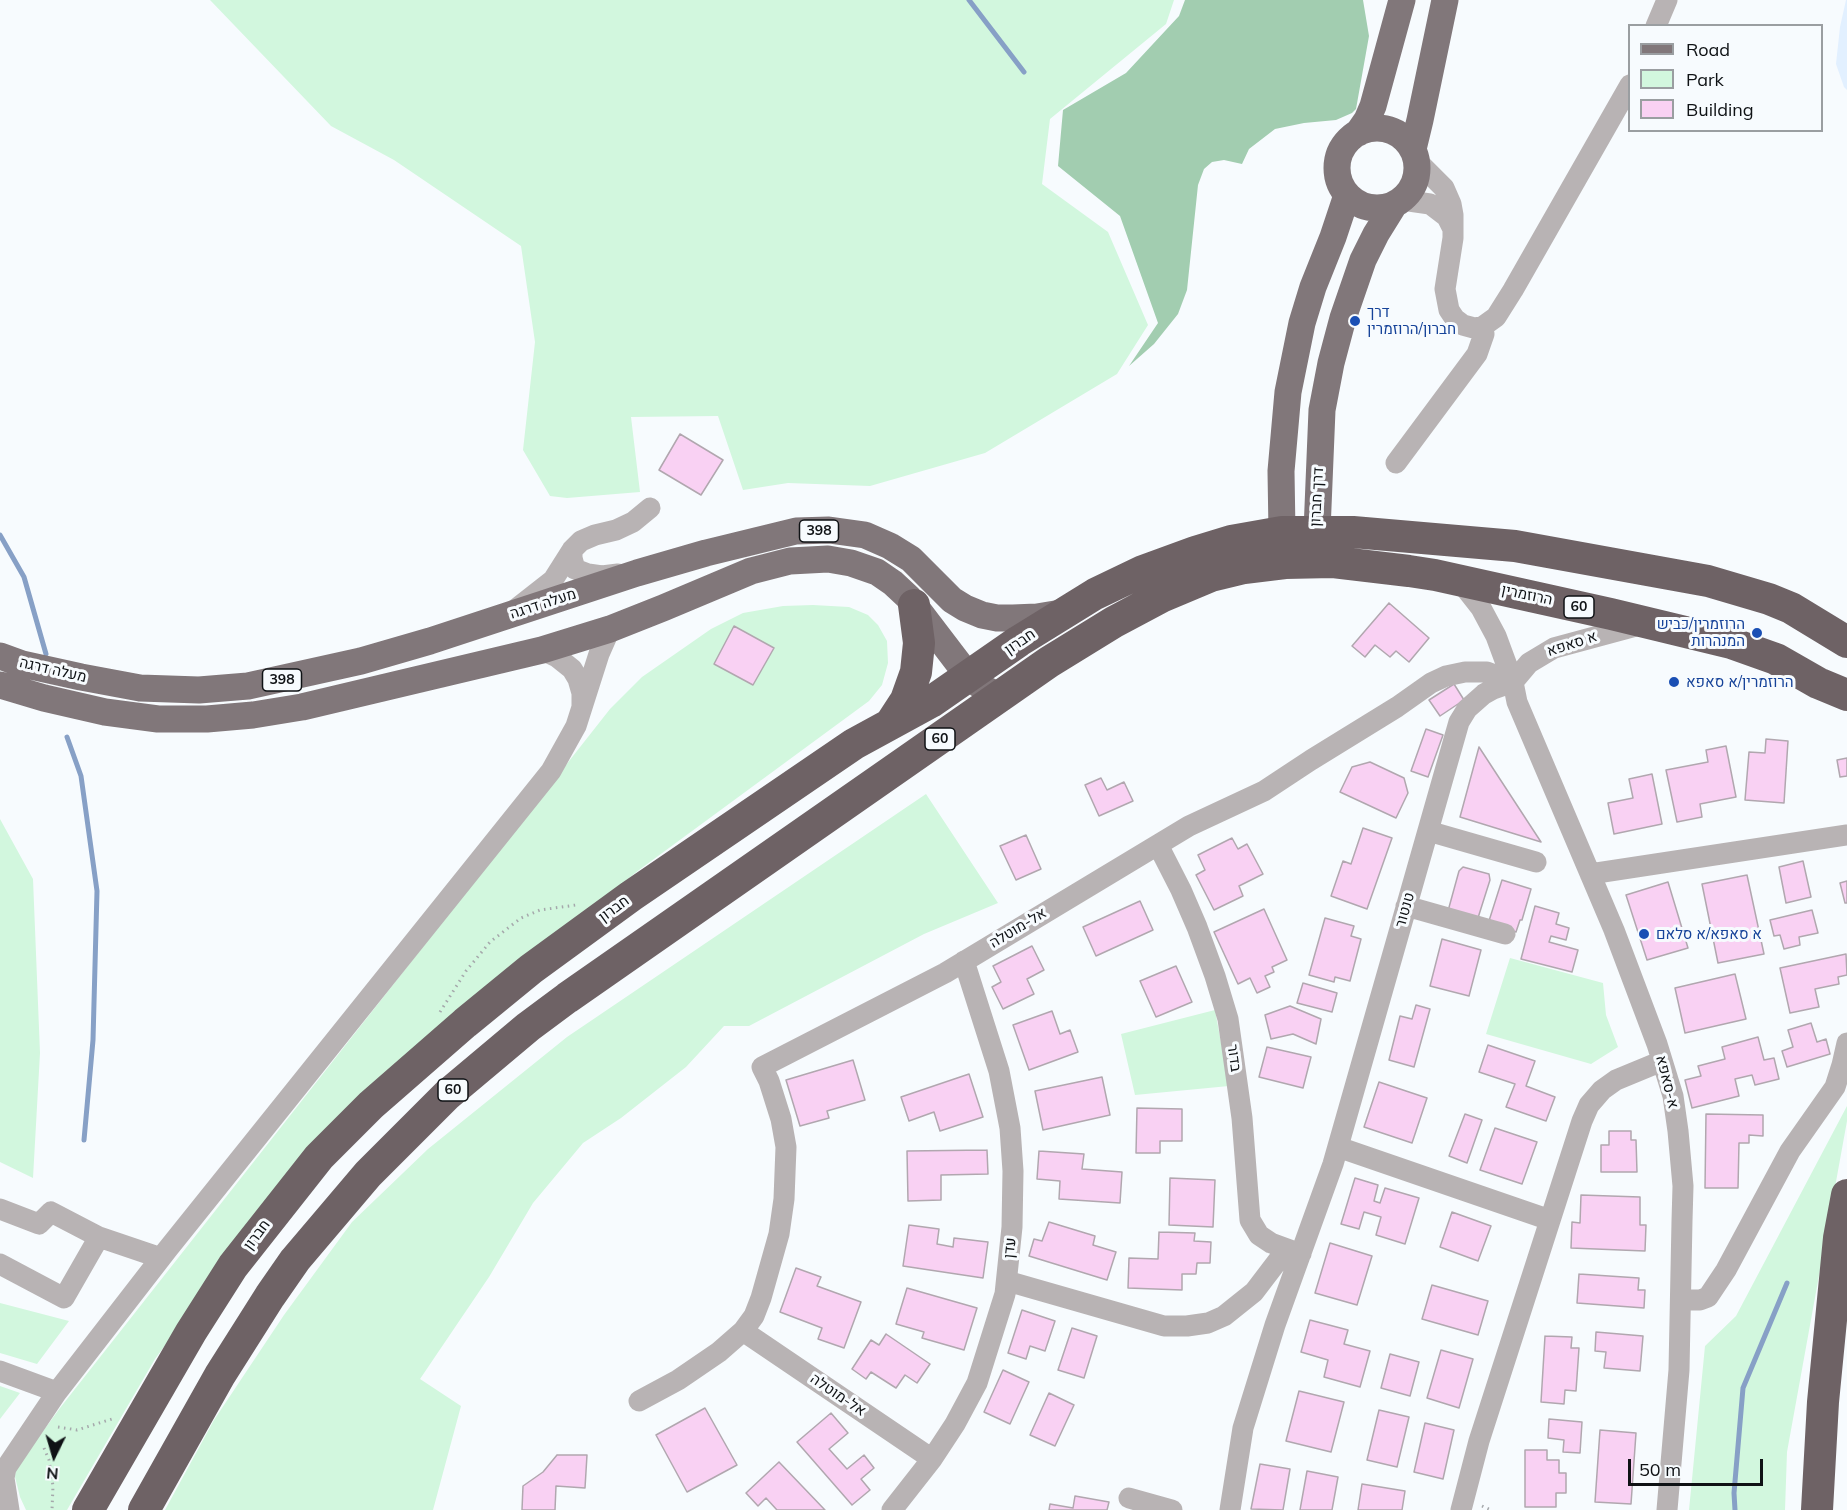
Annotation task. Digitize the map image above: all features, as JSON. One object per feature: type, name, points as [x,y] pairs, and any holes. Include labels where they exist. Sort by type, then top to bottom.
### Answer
[{"type":"highway","name":"חברון","points":[[88,1510],[191,1332],[233,1266],[319,1157],[371,1105],[531,969],[641,889],[854,744],[932,702],[1063,613],[1095,594],[1143,571],[1231,541],[1282,532],[1317,531]]},
{"type":"highway","name":"60","points":[[1317,531],[1400,535],[1515,546],[1687,576],[1769,599],[1810,618],[1847,642]]},
{"type":"highway","name":"60","points":[[144,1510],[220,1375],[294,1260],[368,1174],[422,1119],[486,1061],[567,998],[1083,640],[1161,597],[1211,576],[1244,568],[1300,562]]},
{"type":"highway","name":"הרוזמרין","points":[[1300,562],[1349,563],[1418,572],[1650,623],[1753,650],[1776,659],[1818,683],[1847,695]]},
{"type":"highway","points":[[890,724],[906,700],[916,672],[920,643],[914,605]]},
{"type":"highway","points":[[1817,1510],[1823,1402],[1839,1238],[1847,1195]]},
{"type":"main road","points":[[1402,0],[1373,106],[1358,133],[1345,144],[1337,164],[1337,174],[1347,195],[1354,202],[1374,208],[1384,208],[1398,202],[1410,192],[1415,182],[1417,172],[1415,155],[1420,120],[1444,0]]},
{"type":"main road","points":[[1358,133],[1370,129],[1394,132],[1405,139],[1415,155]]},
{"type":"main road","points":[[1300,562],[1282,532],[1283,437],[1294,360],[1313,287],[1347,195]]},
{"type":"main road","name":"דרך חברון","points":[[1300,562],[1317,531],[1322,410],[1343,318],[1376,234],[1398,202]]},
{"type":"main road","name":"מעלה דרגה","points":[[0,656],[22,664],[140,688],[199,690],[248,686],[361,661],[637,573],[796,531],[829,530],[865,535],[890,546],[911,559],[952,600],[982,615],[1013,618],[1063,613]]},
{"type":"main road","name":"מעלה דרגה","points":[[0,685],[105,712],[158,719],[207,719],[253,715],[302,707],[542,650],[610,629],[751,571],[790,561],[828,559],[851,563],[877,572],[893,583],[914,605],[969,677],[1001,697]]},
{"type":"street","points":[[1387,0],[1394,33]]},
{"type":"street","points":[[1657,24],[1667,0]]},
{"type":"street","points":[[1415,155],[1444,188],[1454,215],[1445,289],[1449,310],[1463,325],[1474,328],[1482,327],[1496,317],[1513,290],[1628,87]]},
{"type":"street","points":[[1398,202],[1430,204],[1447,217],[1453,229]]},
{"type":"street","points":[[1396,463],[1477,354],[1484,334],[1482,327]]},
{"type":"street","points":[[508,615],[553,580],[572,550],[581,542],[633,522],[650,508]]},
{"type":"street","points":[[572,550],[575,569],[588,574],[603,576],[637,573]]},
{"type":"street","points":[[1459,580],[1489,622],[1513,682]]},
{"type":"street","name":"א סאפא","points":[[1513,682],[1529,663],[1554,648],[1650,623]]},
{"type":"street","points":[[9,1510],[4,1478],[6,1468],[57,1392],[161,1258],[551,771],[568,742],[582,709],[599,654],[610,629]]},
{"type":"street","points":[[542,650],[557,657],[572,669],[582,693],[582,709]]},
{"type":"street","name":"אל-מוטלה","points":[[639,1401],[678,1380],[719,1352],[743,1331],[754,1316],[769,1275],[778,1234],[784,1199],[786,1147],[782,1119],[762,1067],[945,973],[1189,826],[1264,791],[1397,707],[1431,682],[1455,674],[1487,672],[1513,682]]},
{"type":"street","name":"טנטור","points":[[1230,1510],[1243,1428],[1275,1325],[1294,1252],[1336,1156],[1459,722],[1467,709],[1484,694],[1513,682]]},
{"type":"street","name":"א-סאפא","points":[[1513,682],[1517,702],[1614,930],[1657,1044],[1673,1096],[1683,1186],[1679,1370],[1667,1510]]},
{"type":"street","points":[[1428,831],[1536,862]]},
{"type":"street","points":[[1590,874],[1847,835]]},
{"type":"street","name":"בדור","points":[[1158,845],[1197,927],[1228,1019],[1242,1118],[1250,1220],[1259,1235],[1271,1243],[1294,1252]]},
{"type":"street","points":[[1406,906],[1505,934]]},
{"type":"street","name":"עדן","points":[[892,1510],[932,1459],[955,1424],[977,1383],[1007,1281],[1012,1227],[1013,1171],[1010,1128],[999,1071],[964,961]]},
{"type":"street","points":[[1681,1300],[1700,1300],[1708,1297],[1726,1270],[1790,1151],[1834,1087],[1847,1043]]},
{"type":"street","points":[[1461,1510],[1479,1441],[1589,1105],[1602,1090],[1616,1080],[1662,1061]]},
{"type":"street","points":[[1336,1156],[1550,1220]]},
{"type":"street","points":[[0,1209],[39,1224],[51,1212],[99,1237],[161,1258]]},
{"type":"street","points":[[0,1264],[64,1298],[99,1237]]},
{"type":"street","points":[[1007,1281],[1164,1326],[1187,1326],[1208,1323],[1224,1316],[1254,1292],[1294,1252]]},
{"type":"street","name":"אל-מוטלה","points":[[743,1331],[932,1459]]},
{"type":"street","points":[[0,1371],[57,1392]]},
{"type":"street","points":[[6,1488],[15,1510]]},
{"type":"street","points":[[1129,1498],[1172,1510]]},
{"type":"path","points":[[34,1424],[77,1430],[148,1407]]},
{"type":"path","points":[[34,1424],[49,1460],[53,1486],[52,1510]]},
{"type":"shaded area","points":[[1847,0],[1847,90],[1836,64]]},
{"type":"green space","points":[[210,0],[1174,0],[1166,24],[1050,119],[1042,184],[1108,232],[1148,325],[1117,374],[985,453],[870,486],[788,483],[743,490],[718,416],[631,417],[640,492],[567,498],[550,496],[523,450],[535,342],[521,246],[394,160],[331,126]]},
{"type":"green space","points":[[1185,0],[1363,0],[1369,36],[1356,109],[1352,113],[1336,120],[1275,129],[1249,149],[1242,164],[1224,160],[1212,162],[1204,169],[1198,185],[1187,290],[1178,314],[1154,344],[1129,366],[1158,323],[1120,216],[1058,166],[1063,110],[1126,73],[1179,16]]},
{"type":"green space","points":[[783,606],[849,607],[868,615],[878,625],[887,641],[888,663],[882,685],[869,701],[639,870],[391,1070],[308,1150],[155,1359],[67,1510],[26,1510],[15,1477],[16,1468],[60,1408],[610,709],[642,677],[711,629],[743,613]]},
{"type":"green space","points":[[926,794],[998,903],[924,934],[749,1026],[724,1026],[686,1067],[621,1118],[583,1143],[533,1203],[489,1277],[420,1379],[461,1406],[433,1510],[165,1510],[214,1420],[284,1315],[352,1222],[428,1149],[567,1037]]},
{"type":"green space","points":[[0,819],[33,879],[40,1053],[33,1178],[0,1162]]},
{"type":"green space","points":[[1510,958],[1603,983],[1606,1015],[1618,1047],[1591,1064],[1486,1034]]},
{"type":"green space","points":[[1215,1010],[1229,1086],[1135,1095],[1121,1034]]},
{"type":"green space","points":[[1847,1106],[1847,1121],[1787,1452],[1785,1510],[1689,1510],[1705,1346],[1736,1316]]},
{"type":"green space","points":[[0,1303],[69,1321],[37,1364],[0,1353]]},
{"type":"green space","points":[[0,1386],[20,1393],[0,1419]]},
{"type":"building","points":[[680,434],[723,460],[701,495],[659,470]]},
{"type":"building","points":[[1389,603],[1429,638],[1409,662],[1396,651],[1390,657],[1375,645],[1365,657],[1352,646]]},
{"type":"building","points":[[734,626],[774,648],[753,685],[714,664]]},
{"type":"building","points":[[1454,684],[1464,700],[1440,716],[1429,700]]},
{"type":"building","points":[[1426,729],[1443,735],[1428,777],[1411,771]]},
{"type":"building","points":[[1766,739],[1788,741],[1784,803],[1745,800],[1749,752],[1765,753]]},
{"type":"building","points":[[1726,746],[1736,797],[1700,804],[1702,817],[1677,822],[1666,770],[1708,762],[1706,750]]},
{"type":"building","points":[[1479,747],[1541,842],[1460,817]]},
{"type":"building","points":[[1847,758],[1847,776],[1840,777],[1837,760]]},
{"type":"building","points":[[1370,762],[1404,778],[1408,793],[1396,818],[1340,792],[1352,767]]},
{"type":"building","points":[[1652,774],[1662,824],[1614,834],[1608,803],[1633,798],[1629,779]]},
{"type":"building","points":[[1101,778],[1107,790],[1124,782],[1133,801],[1099,816],[1085,785]]},
{"type":"building","points":[[1363,828],[1392,838],[1367,909],[1331,896],[1343,861],[1351,864]]},
{"type":"building","points":[[1026,835],[1041,869],[1016,880],[1000,846]]},
{"type":"building","points":[[1232,838],[1238,849],[1247,844],[1263,874],[1239,886],[1243,896],[1214,910],[1196,875],[1205,870],[1198,855]]},
{"type":"building","points":[[1803,861],[1811,897],[1786,903],[1779,867]]},
{"type":"building","points":[[1463,867],[1489,874],[1490,880],[1477,921],[1448,911],[1459,871]]},
{"type":"building","points":[[1747,875],[1764,954],[1718,963],[1702,884]]},
{"type":"building","points":[[1502,880],[1531,889],[1516,932],[1488,924]]},
{"type":"building","points":[[1847,881],[1847,903],[1845,903],[1840,883]]},
{"type":"building","points":[[1668,882],[1688,948],[1647,960],[1626,895]]},
{"type":"building","points":[[1140,901],[1153,930],[1096,956],[1083,927]]},
{"type":"building","points":[[1535,906],[1559,913],[1556,924],[1569,928],[1566,940],[1551,936],[1549,942],[1578,950],[1572,972],[1521,959]]},
{"type":"building","points":[[1264,909],[1287,960],[1272,967],[1274,972],[1265,976],[1270,987],[1257,993],[1250,978],[1238,984],[1214,932]]},
{"type":"building","points":[[1812,910],[1818,933],[1799,937],[1800,945],[1784,949],[1780,935],[1774,936],[1770,920]]},
{"type":"building","points":[[1325,918],[1354,926],[1351,936],[1361,939],[1350,981],[1335,977],[1334,982],[1309,975]]},
{"type":"building","points":[[1442,939],[1481,950],[1469,996],[1430,986]]},
{"type":"building","points":[[1032,946],[1044,970],[1027,979],[1034,994],[1003,1009],[992,987],[1001,982],[993,966]]},
{"type":"building","points":[[1846,954],[1847,975],[1838,977],[1839,984],[1815,989],[1819,1007],[1790,1013],[1780,968]]},
{"type":"building","points":[[1176,966],[1192,1002],[1156,1017],[1140,981]]},
{"type":"building","points":[[1735,974],[1746,1019],[1685,1033],[1675,988]]},
{"type":"building","points":[[1303,983],[1337,993],[1332,1012],[1297,1003]]},
{"type":"building","points":[[1416,1005],[1430,1009],[1414,1067],[1389,1060],[1400,1016],[1412,1019]]},
{"type":"building","points":[[1290,1006],[1321,1019],[1316,1044],[1293,1034],[1271,1039],[1265,1015]]},
{"type":"building","points":[[1052,1011],[1060,1034],[1070,1030],[1078,1052],[1029,1070],[1013,1025]]},
{"type":"building","points":[[1811,1023],[1817,1042],[1826,1039],[1830,1054],[1787,1067],[1782,1051],[1793,1047],[1788,1030]]},
{"type":"building","points":[[1758,1037],[1764,1060],[1774,1058],[1779,1079],[1755,1085],[1752,1075],[1735,1079],[1739,1096],[1692,1108],[1685,1080],[1701,1076],[1698,1066],[1725,1059],[1722,1047]]},
{"type":"building","points":[[1488,1045],[1535,1061],[1526,1086],[1555,1097],[1546,1121],[1506,1107],[1515,1084],[1479,1072]]},
{"type":"building","points":[[1267,1047],[1311,1057],[1303,1088],[1259,1077]]},
{"type":"building","points":[[853,1060],[865,1100],[827,1111],[829,1118],[800,1126],[786,1080]]},
{"type":"building","points":[[969,1074],[983,1117],[940,1131],[934,1112],[909,1121],[901,1097]]},
{"type":"building","points":[[1102,1077],[1110,1115],[1043,1130],[1035,1091]]},
{"type":"building","points":[[1379,1082],[1427,1098],[1412,1143],[1364,1127]]},
{"type":"building","points":[[1137,1108],[1182,1109],[1182,1141],[1160,1141],[1160,1153],[1136,1153]]},
{"type":"building","points":[[1465,1114],[1482,1120],[1467,1163],[1449,1156]]},
{"type":"building","points":[[1706,1114],[1763,1115],[1763,1136],[1749,1135],[1749,1143],[1739,1143],[1738,1188],[1705,1188]]},
{"type":"building","points":[[1495,1128],[1537,1142],[1522,1184],[1480,1170]]},
{"type":"building","points":[[1609,1131],[1631,1131],[1631,1140],[1636,1140],[1637,1172],[1601,1172],[1601,1145],[1609,1145]]},
{"type":"building","points":[[987,1150],[988,1174],[941,1175],[941,1200],[908,1201],[907,1151]]},
{"type":"building","points":[[1039,1151],[1084,1154],[1082,1169],[1122,1172],[1120,1203],[1059,1199],[1060,1181],[1037,1179]]},
{"type":"building","points":[[1170,1178],[1215,1180],[1213,1227],[1169,1225]]},
{"type":"building","points":[[1355,1178],[1378,1185],[1374,1201],[1380,1203],[1385,1188],[1419,1198],[1405,1244],[1376,1235],[1381,1217],[1364,1212],[1359,1229],[1341,1224]]},
{"type":"building","points":[[1581,1195],[1640,1197],[1640,1225],[1646,1225],[1645,1251],[1571,1248],[1572,1222],[1580,1223]]},
{"type":"building","points":[[1452,1212],[1491,1226],[1478,1261],[1440,1247]]},
{"type":"building","points":[[1049,1222],[1095,1236],[1093,1245],[1116,1252],[1107,1280],[1029,1256],[1034,1239],[1042,1241]]},
{"type":"building","points":[[909,1225],[939,1229],[937,1244],[953,1247],[954,1238],[988,1242],[983,1278],[903,1266]]},
{"type":"building","points":[[1159,1232],[1195,1233],[1194,1241],[1211,1242],[1210,1263],[1197,1263],[1196,1274],[1182,1274],[1182,1290],[1128,1288],[1129,1258],[1158,1259]]},
{"type":"building","points":[[1330,1243],[1372,1256],[1357,1305],[1315,1293]]},
{"type":"building","points":[[796,1268],[821,1277],[817,1286],[861,1302],[844,1348],[818,1339],[822,1328],[780,1312]]},
{"type":"building","points":[[1579,1274],[1639,1278],[1638,1290],[1645,1290],[1644,1308],[1577,1303]]},
{"type":"building","points":[[1432,1285],[1488,1301],[1478,1335],[1422,1319]]},
{"type":"building","points":[[907,1288],[977,1308],[964,1350],[922,1338],[924,1332],[896,1324]]},
{"type":"building","points":[[1022,1310],[1055,1321],[1045,1351],[1030,1346],[1026,1359],[1008,1353]]},
{"type":"building","points":[[1310,1320],[1348,1330],[1344,1344],[1370,1351],[1360,1387],[1324,1377],[1328,1360],[1301,1352]]},
{"type":"building","points":[[1072,1328],[1097,1336],[1084,1378],[1058,1370]]},
{"type":"building","points":[[1596,1332],[1643,1336],[1640,1371],[1604,1368],[1606,1352],[1595,1351]]},
{"type":"building","points":[[886,1334],[930,1364],[917,1383],[905,1375],[896,1388],[871,1372],[866,1379],[852,1369],[871,1340],[879,1345]]},
{"type":"building","points":[[1545,1336],[1572,1337],[1571,1348],[1579,1348],[1576,1391],[1565,1390],[1564,1404],[1541,1402]]},
{"type":"building","points":[[1441,1350],[1473,1359],[1459,1408],[1427,1398]]},
{"type":"building","points":[[1390,1354],[1419,1362],[1410,1396],[1381,1388]]},
{"type":"building","points":[[1003,1370],[1029,1382],[1010,1424],[984,1412]]},
{"type":"building","points":[[1299,1391],[1344,1402],[1331,1452],[1286,1441]]},
{"type":"building","points":[[1049,1393],[1074,1405],[1055,1446],[1030,1435]]},
{"type":"building","points":[[705,1408],[737,1465],[687,1492],[656,1435]]},
{"type":"building","points":[[1379,1410],[1409,1417],[1397,1467],[1367,1460]]},
{"type":"building","points":[[831,1413],[848,1433],[829,1449],[847,1469],[864,1455],[874,1468],[861,1479],[870,1490],[852,1505],[797,1442]]},
{"type":"building","points":[[1549,1419],[1582,1422],[1580,1453],[1563,1452],[1564,1440],[1548,1438]]},
{"type":"building","points":[[1425,1423],[1454,1430],[1443,1479],[1414,1472]]},
{"type":"building","points":[[1600,1430],[1636,1433],[1631,1504],[1595,1502]]},
{"type":"building","points":[[1525,1450],[1547,1450],[1547,1460],[1559,1460],[1559,1473],[1566,1473],[1566,1493],[1556,1493],[1556,1507],[1525,1507]]},
{"type":"building","points":[[557,1455],[587,1455],[585,1488],[556,1486],[555,1510],[522,1510],[523,1486],[543,1472]]},
{"type":"building","points":[[779,1462],[825,1510],[777,1510],[766,1498],[758,1506],[746,1493]]},
{"type":"building","points":[[1260,1464],[1290,1469],[1283,1510],[1251,1509]]},
{"type":"building","points":[[1307,1471],[1338,1477],[1332,1510],[1300,1510]]},
{"type":"building","points":[[1362,1484],[1405,1491],[1402,1510],[1358,1510]]},
{"type":"building","points":[[1075,1496],[1109,1502],[1107,1510],[1049,1510],[1050,1504],[1073,1508]]},
{"type":"waterway","points":[[969,0],[1024,72]]},
{"type":"waterway","points":[[0,535],[24,577],[46,654]]},
{"type":"waterway","points":[[67,737],[81,776],[97,891],[93,1040],[84,1140]]},
{"type":"waterway","points":[[1735,1510],[1734,1493],[1743,1388],[1787,1283]]},
{"type":"place","name":"דרך חברון/הרוזמרין","points":[[1355,321]]},
{"type":"place","name":"הרוזמרין/כביש המנהרות","points":[[1757,633]]},
{"type":"place","name":"הרוזמרין/א סאפא","points":[[1674,682]]},
{"type":"place","name":"א סאפא/א סלאם","points":[[1644,934]]}]
